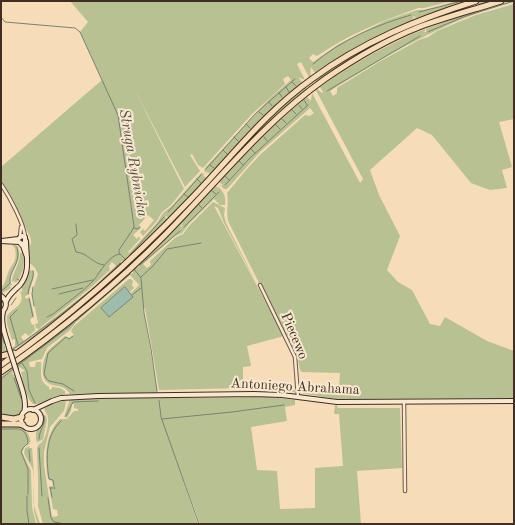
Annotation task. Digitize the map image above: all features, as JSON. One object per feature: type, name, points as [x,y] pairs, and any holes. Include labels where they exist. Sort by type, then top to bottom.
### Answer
[{"type":"highway","points":[[1,365],[70,312],[131,260],[191,200],[262,121],[309,81],[350,53],[389,33],[436,14],[476,1]]},
{"type":"highway","points":[[1,373],[74,317],[135,264],[190,209],[258,136],[289,107],[313,88],[368,52],[408,32],[439,20],[501,1]]},
{"type":"highway","points":[[1,356],[19,352]]},
{"type":"highway","points":[[1,417],[10,420],[18,418],[23,414]]},
{"type":"highway","points":[[1,424],[23,425]]},
{"type":"main road","points":[[1,241],[21,240],[28,261],[25,276],[16,289],[7,298],[6,307],[2,312],[4,328],[24,395],[26,409],[21,421],[23,425],[29,429],[35,428],[40,422],[42,410],[52,401]]},
{"type":"main road","points":[[6,302],[1,296],[16,289]]},
{"type":"main road","points":[[1,323],[4,328]]},
{"type":"main road","name":"Antoniego Abrahama","points":[[32,410],[61,398],[203,394],[265,394],[337,402],[514,401]]},
{"type":"main road","points":[[24,395],[32,410],[40,416]]},
{"type":"main road","points":[[23,414],[32,410]]},
{"type":"street","points":[[1,184],[25,231],[21,240]]},
{"type":"street","name":"Piecewo","points":[[260,285],[295,357],[298,397]]},
{"type":"street","points":[[404,402],[405,491]]},
{"type":"green space","points":[[70,1],[452,1],[424,8],[418,8],[392,18],[366,29],[341,41],[317,56],[313,54],[309,58],[313,62],[339,44],[385,21],[417,10],[424,10],[457,1],[467,1],[415,19],[414,18],[416,17],[413,16],[414,20],[361,44],[315,73],[311,67],[312,82],[322,93],[323,92],[320,87],[358,62],[397,41],[425,29],[423,32],[426,32],[426,29],[463,15],[514,1],[465,18],[418,39],[374,64],[330,91],[333,96],[337,93],[337,88],[379,62],[437,31],[476,15],[514,4],[514,119],[499,122],[512,167],[502,170],[507,188],[490,190],[471,183],[432,135],[417,128],[370,170],[379,195],[400,236],[387,270],[398,282],[412,290],[430,324],[440,326],[445,317],[487,341],[514,351],[514,398],[336,399],[300,393],[300,391],[306,387],[339,387],[340,373],[302,372],[300,370],[297,354],[228,221],[227,193],[261,154],[305,115],[310,116],[314,113],[310,108],[260,152],[227,189],[224,189],[219,184],[222,186],[223,185],[219,182],[257,142],[307,97],[311,101],[312,93],[360,183],[363,179],[301,62],[297,64],[305,80],[298,77],[302,82],[252,128],[210,174],[204,171],[205,168],[269,99],[291,80],[288,76],[283,79],[285,84],[252,114],[203,168],[198,165],[192,154],[190,155],[200,171],[185,187],[134,88],[184,189],[171,205],[162,212],[156,222],[143,236],[140,232],[143,229],[145,231],[154,220],[148,215],[139,225],[141,228],[133,235],[137,239],[139,236],[140,239],[128,252],[129,253],[157,223],[163,213],[172,206],[201,173],[206,175],[203,175],[206,178],[209,175],[168,219],[167,216],[165,217],[168,220],[129,257],[128,255],[127,259],[135,268],[139,267],[138,265],[180,224],[218,183],[216,186],[219,189],[218,186],[225,197],[225,205],[220,205],[214,199],[182,233],[175,236],[143,264],[147,268],[151,265],[150,261],[176,237],[183,234],[213,202],[225,208],[224,215],[226,223],[258,286],[224,223],[218,208],[214,206],[284,336],[247,346],[251,366],[243,367],[243,388],[159,390],[145,308],[143,309],[159,400],[161,408],[159,398],[270,397],[295,400],[295,405],[285,407],[287,421],[251,427],[257,470],[277,471],[280,509],[315,508],[315,468],[343,466],[339,414],[334,414],[335,405],[339,408],[400,408],[402,468],[357,471],[361,524],[200,524],[174,453],[198,524],[43,524],[38,506],[37,447],[45,438],[47,430],[48,417],[44,409],[49,405],[63,400],[66,402],[64,411],[50,427],[44,452],[44,465],[52,517],[58,516],[57,510],[53,509],[49,487],[53,486],[52,481],[48,479],[47,471],[46,455],[48,439],[51,432],[60,419],[67,419],[74,411],[78,411],[78,409],[74,408],[74,404],[72,404],[71,411],[67,418],[64,417],[70,399],[118,398],[119,393],[70,394],[65,388],[48,383],[45,380],[43,372],[43,363],[46,354],[65,336],[69,338],[74,335],[71,331],[74,326],[129,279],[133,281],[132,285],[134,288],[129,293],[125,287],[101,308],[109,317],[133,296],[130,294],[139,285],[130,275],[76,322],[70,330],[47,348],[42,359],[29,362],[30,367],[35,367],[36,362],[41,362],[41,376],[43,382],[49,387],[49,389],[51,390],[52,387],[60,388],[65,391],[65,394],[38,404],[33,404],[28,398],[24,385],[21,372],[25,371],[19,367],[12,372],[13,375],[15,375],[14,376],[23,400],[22,412],[18,415],[11,416],[1,415],[1,377],[71,324],[129,273],[132,274],[133,272],[125,261],[121,261],[121,264],[76,303],[39,333],[17,348],[1,354],[1,328],[6,343],[4,345],[6,347],[6,351],[15,346],[15,339],[12,340],[7,324],[7,316],[20,303],[20,291],[22,292],[21,287],[30,270],[34,271],[34,277],[29,294],[25,296],[25,298],[30,299],[34,315],[30,320],[32,325],[34,324],[35,330],[29,336],[25,333],[21,337],[24,341],[89,291],[116,266],[112,262],[109,266],[110,270],[88,290],[39,329],[36,328],[35,324],[38,323],[32,293],[38,274],[30,263],[27,235],[31,246],[31,239],[1,179],[1,167],[102,80],[80,32],[88,22]]},
{"type":"green space","points":[[484,1],[494,1],[427,22],[316,83],[315,79],[375,43],[417,24]]},
{"type":"green space","points":[[305,86],[307,90],[262,130],[155,241],[133,262],[132,261],[188,206],[244,143],[271,116]]},
{"type":"green space","points":[[12,245],[16,245],[19,250],[18,261],[11,276],[11,288],[1,294],[1,288],[15,261],[16,253],[15,248]]},
{"type":"green space","points":[[23,252],[24,264],[22,272],[16,283],[14,281],[12,282],[19,262],[20,253]]},
{"type":"green space","points":[[126,267],[128,268],[67,320],[1,369],[1,367],[75,311]]},
{"type":"green space","points":[[243,388],[296,390],[296,392]]},
{"type":"green space","points":[[42,413],[46,416],[47,420],[43,439],[37,443],[36,432],[42,422]]},
{"type":"green space","points":[[1,426],[20,427],[27,432],[29,436],[31,442],[25,446],[22,452],[31,471],[32,507],[36,524],[1,524]]},
{"type":"green space","points":[[30,446],[29,448],[32,448],[34,477],[33,470],[24,453],[25,448]]},
{"type":"green space","points":[[34,506],[40,524],[38,524]]},
{"type":"shaded area","points":[[125,287],[133,297],[109,317],[101,308]]},
{"type":"waterway","points":[[419,12],[462,1]]},
{"type":"waterway","points":[[428,32],[463,17],[514,1]]},
{"type":"waterway","points":[[313,64],[324,55],[359,34],[411,15]]},
{"type":"waterway","name":"Struga Rybnicka","points":[[1,17],[5,22],[75,28],[80,32],[118,115],[134,226],[119,250],[119,253],[126,260]]},
{"type":"waterway","points":[[327,91],[420,36]]},
{"type":"waterway","points":[[206,169],[255,114],[295,79]]},
{"type":"waterway","points":[[292,82],[296,86]]},
{"type":"waterway","points":[[286,87],[289,92]]},
{"type":"waterway","points":[[279,93],[282,97]]},
{"type":"waterway","points":[[304,100],[307,105]]},
{"type":"waterway","points":[[269,102],[272,106]]},
{"type":"waterway","points":[[299,105],[302,109]]},
{"type":"waterway","points":[[225,185],[250,158],[308,105]]},
{"type":"waterway","points":[[292,110],[296,114]]},
{"type":"waterway","points":[[259,112],[263,115]]},
{"type":"waterway","points":[[282,119],[286,123]]},
{"type":"waterway","points":[[246,124],[250,128]]},
{"type":"waterway","points":[[276,125],[280,129]]},
{"type":"waterway","points":[[234,137],[238,141]]},
{"type":"waterway","points":[[264,137],[267,141]]},
{"type":"waterway","points":[[251,149],[255,153]]},
{"type":"waterway","points":[[223,150],[227,154]]},
{"type":"waterway","points":[[239,161],[243,165]]},
{"type":"waterway","points":[[210,165],[214,168]]},
{"type":"waterway","points":[[168,212],[201,175]]},
{"type":"waterway","points":[[225,176],[229,180]]},
{"type":"waterway","points":[[197,179],[201,183]]},
{"type":"waterway","points":[[212,191],[216,194]]},
{"type":"waterway","points":[[184,227],[219,192]]},
{"type":"waterway","points":[[184,194],[188,197]]},
{"type":"waterway","points":[[199,205],[203,209]]},
{"type":"waterway","points":[[130,255],[164,217]]},
{"type":"waterway","points":[[76,224],[77,235],[72,239],[76,252],[84,254],[97,263],[104,265]]},
{"type":"waterway","points":[[134,228],[138,229],[140,227]]},
{"type":"waterway","points":[[140,265],[180,231]]},
{"type":"waterway","points":[[141,277],[153,266],[167,249],[201,243]]},
{"type":"waterway","points":[[1,291],[10,283],[11,275],[18,258],[17,247]]},
{"type":"waterway","points":[[47,317],[53,314],[84,289],[94,280],[112,257],[120,254]]},
{"type":"waterway","points":[[12,350],[58,317],[96,286],[120,263]]},
{"type":"waterway","name":"Struga Rybnicka","points":[[134,269],[141,278],[144,313],[157,391]]},
{"type":"waterway","points":[[28,294],[33,271]]},
{"type":"waterway","points":[[16,367],[70,326],[130,274]]},
{"type":"waterway","points":[[52,289],[93,280]]},
{"type":"waterway","points":[[33,287],[32,294],[34,306]]},
{"type":"waterway","points":[[59,294],[83,288]]},
{"type":"waterway","points":[[132,295],[141,288]]},
{"type":"waterway","points":[[95,296],[98,293]]},
{"type":"waterway","points":[[11,305],[16,298]]},
{"type":"waterway","points":[[29,298],[33,317]]},
{"type":"waterway","points":[[17,310],[10,317],[18,345]]},
{"type":"waterway","points":[[1,331],[4,343]]},
{"type":"waterway","points":[[73,336],[69,339],[66,337],[48,353],[44,374],[49,381],[63,384],[74,391]]},
{"type":"waterway","points":[[22,363],[27,371],[29,390],[35,403]]},
{"type":"waterway","points":[[1,379],[13,369]]},
{"type":"waterway","points":[[14,378],[21,398]]},
{"type":"waterway","name":"Struga Rybnicka","points":[[159,400],[161,417],[199,524]]},
{"type":"waterway","points":[[66,416],[73,402],[98,401]]},
{"type":"waterway","points":[[162,419],[284,405]]},
{"type":"waterway","points":[[19,415],[23,410]]},
{"type":"waterway","points":[[39,439],[44,422],[44,416],[42,416]]},
{"type":"waterway","points":[[54,486],[53,480],[49,479],[47,456],[49,441],[56,427],[61,421]]},
{"type":"waterway","points":[[2,429],[20,429],[23,430],[27,437],[28,443],[21,452],[28,469],[28,494]]},
{"type":"waterway","points":[[39,448],[42,496]]},
{"type":"waterway","points":[[29,450],[30,461]]},
{"type":"waterway","points":[[50,487],[52,497]]},
{"type":"waterway","points":[[27,496],[29,524]]},
{"type":"waterway","points":[[48,498],[51,518],[54,522],[60,523]]}]
